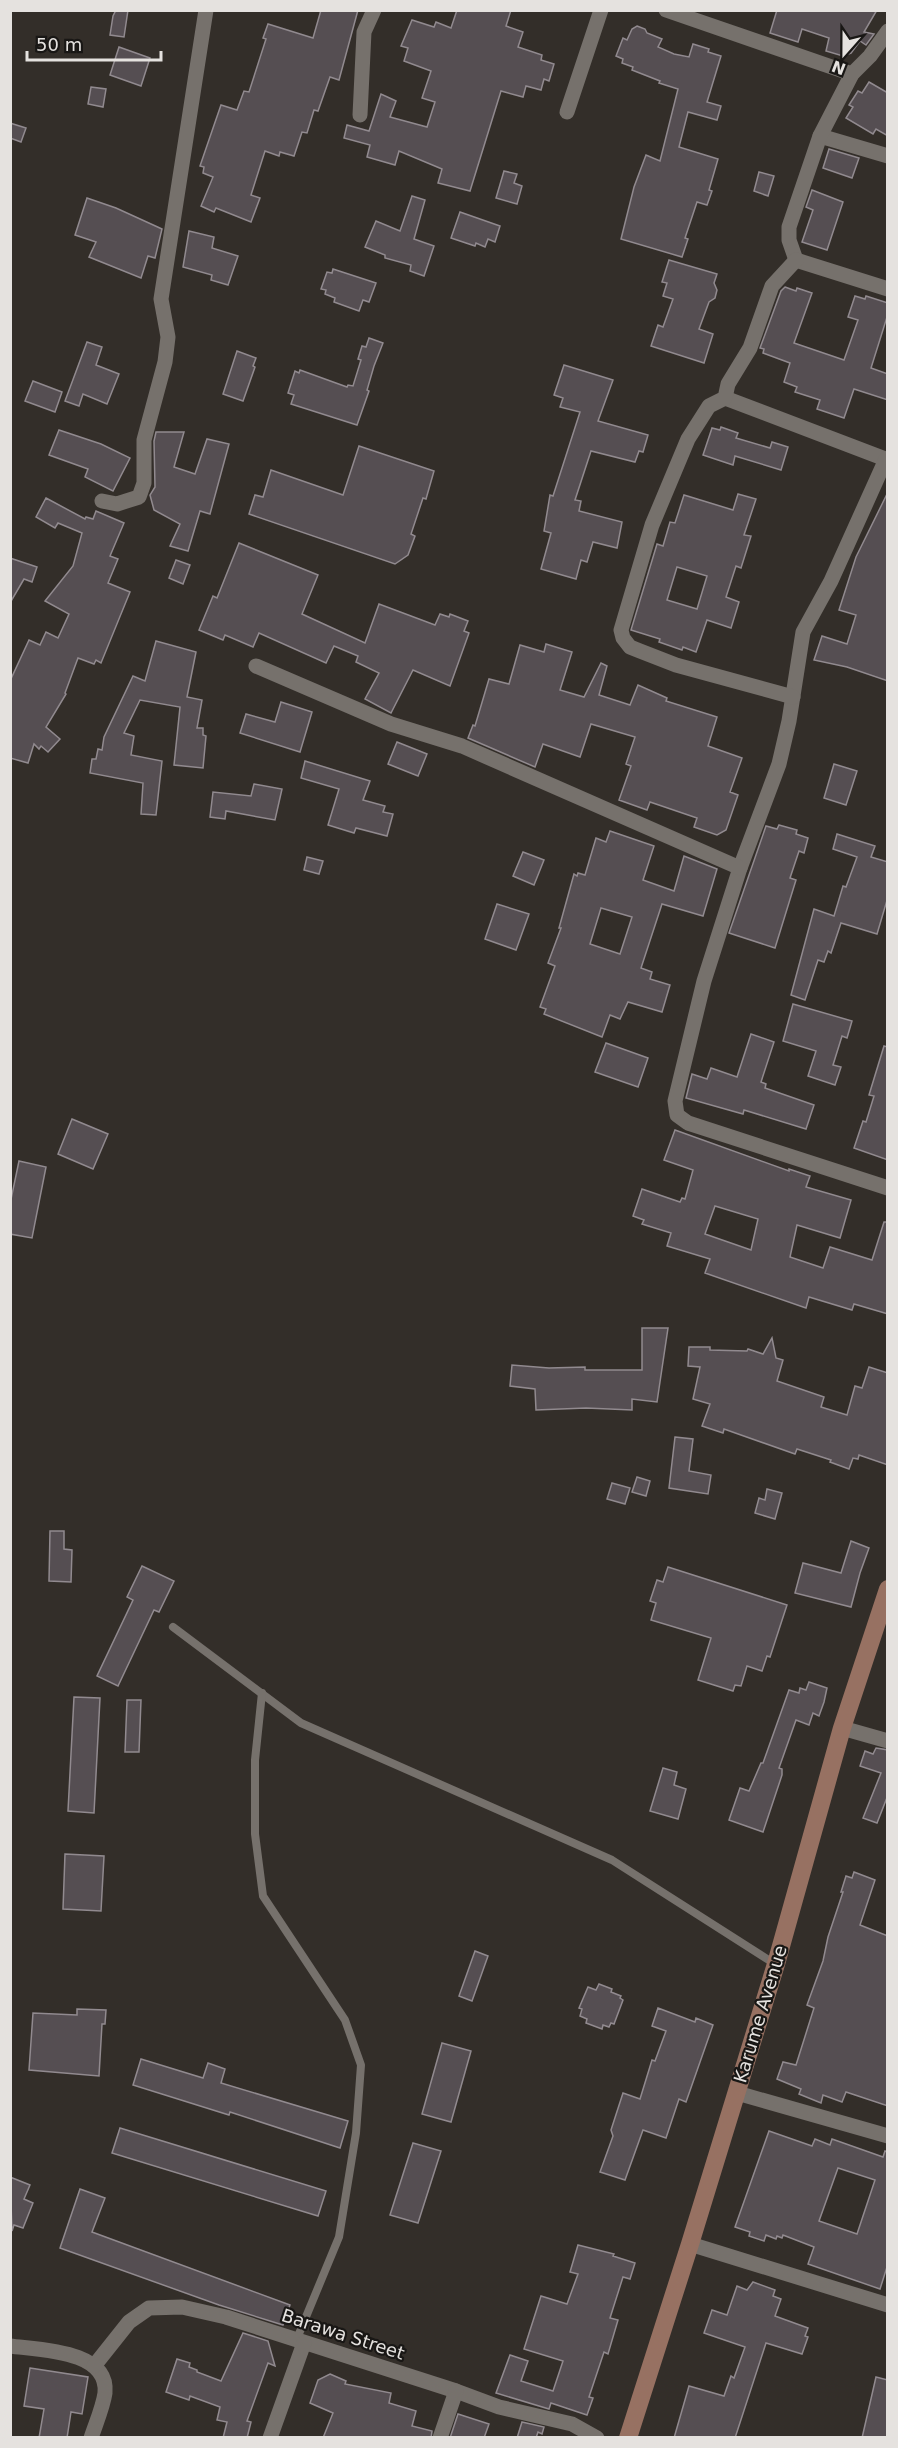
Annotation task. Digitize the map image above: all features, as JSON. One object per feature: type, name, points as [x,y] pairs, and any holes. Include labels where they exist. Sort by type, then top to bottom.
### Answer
[{"type":"main road","name":"Karume Avenue","points":[[627,2438],[737,2093],[776,1964],[842,1728],[888,1589]]},
{"type":"street","points":[[102,501],[117,504],[139,496],[144,483],[144,440],[165,362],[168,337],[161,299],[206,10]]},
{"type":"street","points":[[360,115],[364,32],[374,10]]},
{"type":"street","points":[[567,112],[601,10]]},
{"type":"street","points":[[666,10],[852,74]]},
{"type":"street","points":[[796,260],[789,240],[789,226],[820,136],[852,74],[870,56],[888,31]]},
{"type":"street","points":[[820,136],[888,156]]},
{"type":"street","points":[[796,260],[888,289]]},
{"type":"street","points":[[725,398],[728,384],[750,348],[772,286],[796,260]]},
{"type":"street","points":[[793,697],[676,665],[640,651],[630,647],[623,638],[621,630],[652,525],[688,439],[709,406],[725,398],[887,460],[831,581],[803,632],[793,697],[778,764],[740,868],[704,981],[675,1101],[677,1115],[688,1123],[888,1188]]},
{"type":"street","points":[[256,666],[391,724],[462,746],[740,868]]},
{"type":"street","points":[[842,1728],[888,1741]]},
{"type":"street","points":[[737,2093],[888,2136]]},
{"type":"street","points":[[690,2244],[888,2305]]},
{"type":"street","name":"Barawa Street","points":[[94,2366],[129,2322],[149,2308],[182,2307],[226,2317],[499,2407],[572,2424],[597,2438]]},
{"type":"street","points":[[270,2438],[300,2342]]},
{"type":"street","points":[[10,2346],[76,2356],[94,2366],[104,2377],[105,2393],[91,2438]]},
{"type":"street","points":[[440,2438],[456,2391]]},
{"type":"lane","points":[[173,1627],[301,1723],[612,1860],[776,1964]]},
{"type":"lane","points":[[262,1694],[255,1760],[255,1834],[263,1896],[345,2020],[361,2065],[356,2133],[339,2237],[300,2342]]},
{"type":"building","points":[[116,10],[128,10],[124,37],[110,35]]},
{"type":"building","points":[[321,10],[358,10],[339,80],[330,77],[318,111],[314,110],[307,133],[302,132],[294,156],[280,152],[279,156],[265,151],[251,195],[260,198],[251,222],[216,208],[214,212],[201,206],[213,177],[203,173],[204,167],[200,166],[221,105],[237,110],[244,91],[249,92],[266,39],[263,38],[268,24],[313,38]]},
{"type":"building","points":[[457,10],[511,10],[506,26],[523,32],[518,47],[542,55],[541,60],[554,64],[549,81],[544,79],[541,90],[526,86],[523,97],[501,91],[470,191],[438,183],[442,169],[399,151],[395,165],[367,157],[370,145],[344,138],[347,125],[369,131],[381,94],[396,101],[390,117],[427,127],[435,102],[422,98],[431,71],[404,61],[408,48],[401,46],[412,20],[434,27],[436,22],[451,28]]},
{"type":"building","points":[[777,10],[877,10],[864,32],[874,34],[866,45],[860,41],[851,53],[843,56],[826,51],[829,38],[802,29],[798,42],[770,33]]},
{"type":"building","points":[[637,26],[662,39],[658,47],[674,54],[689,57],[693,44],[721,56],[707,102],[721,106],[717,120],[688,112],[679,147],[718,159],[707,205],[697,202],[685,238],[688,239],[682,257],[621,239],[634,187],[646,155],[660,161],[678,89],[632,70],[633,67],[622,63],[623,59],[616,56],[623,38],[627,40],[632,29]]},
{"type":"building","points":[[119,47],[150,58],[141,86],[110,75]]},
{"type":"building","points":[[869,82],[888,93],[888,136],[876,129],[873,134],[846,118],[853,107],[849,105],[858,91],[862,93]]},
{"type":"building","points":[[91,87],[106,89],[103,107],[88,104]]},
{"type":"building","points":[[10,123],[26,128],[21,142],[10,138]]},
{"type":"building","points":[[829,149],[859,158],[852,178],[823,168]]},
{"type":"building","points":[[504,171],[517,174],[514,183],[522,186],[517,204],[496,198]]},
{"type":"building","points":[[759,172],[774,176],[768,196],[754,191]]},
{"type":"building","points":[[812,190],[843,202],[827,250],[802,242],[813,210],[806,207]]},
{"type":"building","points":[[412,196],[425,200],[414,239],[434,246],[424,276],[410,271],[411,265],[385,258],[385,255],[365,247],[376,221],[400,231]]},
{"type":"building","points":[[87,198],[116,208],[162,229],[155,258],[148,256],[141,278],[89,257],[96,242],[75,235]]},
{"type":"building","points":[[460,212],[500,226],[495,242],[488,239],[485,247],[451,238]]},
{"type":"building","points":[[189,231],[214,237],[212,248],[238,256],[228,285],[211,280],[212,275],[183,267]]},
{"type":"building","points":[[669,260],[717,274],[714,283],[717,290],[715,298],[709,302],[699,329],[713,334],[704,363],[651,346],[658,325],[663,327],[673,299],[663,296],[667,283],[662,282]]},
{"type":"building","points":[[333,269],[376,283],[369,302],[363,300],[359,311],[334,302],[335,298],[325,294],[326,290],[321,289],[327,272],[332,273]]},
{"type":"building","points":[[785,287],[812,293],[794,343],[844,360],[858,320],[848,317],[855,296],[865,299],[866,296],[888,303],[888,314],[871,368],[888,374],[888,400],[854,389],[844,418],[817,409],[820,400],[795,392],[797,387],[784,382],[790,363],[763,353],[764,349],[760,348],[781,291]]},
{"type":"building","points":[[369,338],[383,343],[357,425],[291,404],[294,395],[288,393],[295,371],[299,373],[300,370],[347,387],[348,385],[353,386],[361,360],[358,359],[362,346],[366,347]]},
{"type":"building","points":[[87,342],[102,347],[96,365],[119,374],[107,404],[83,394],[79,406],[65,401]]},
{"type":"building","points":[[237,351],[256,358],[243,401],[223,394]]},
{"type":"building","points":[[564,365],[613,380],[598,421],[648,435],[643,452],[639,451],[635,462],[591,451],[575,500],[581,501],[579,511],[622,522],[617,548],[593,542],[587,562],[581,560],[576,579],[541,569],[551,533],[544,531],[550,495],[553,496],[580,412],[560,407],[563,398],[554,395]]},
{"type":"building","points":[[33,381],[62,392],[55,412],[25,401]]},
{"type":"building","points":[[721,427],[738,433],[736,438],[770,448],[772,442],[788,447],[781,470],[735,456],[733,465],[703,455],[712,428],[720,430]]},
{"type":"building","points":[[59,430],[101,444],[130,458],[113,491],[85,477],[88,469],[49,455]]},
{"type":"building","points":[[156,432],[184,432],[174,467],[195,474],[207,439],[229,444],[210,514],[200,511],[188,551],[170,546],[180,524],[154,510],[150,495],[155,487],[154,441]]},
{"type":"building","points":[[359,446],[434,471],[426,499],[423,498],[411,534],[415,536],[408,555],[395,564],[249,514],[255,495],[263,497],[271,470],[343,495]]},
{"type":"building","points":[[888,492],[888,681],[847,667],[814,660],[822,636],[847,644],[856,615],[839,610],[856,557]]},
{"type":"building","points":[[738,494],[756,499],[744,535],[751,536],[741,568],[736,566],[726,597],[739,602],[731,628],[707,620],[696,652],[683,647],[682,650],[659,642],[660,639],[631,630],[657,544],[663,546],[670,522],[675,523],[684,495],[733,510]],"holes":[[[677,567],[707,576],[697,609],[667,600]]]},
{"type":"building","points":[[46,498],[85,519],[86,517],[93,519],[96,511],[124,523],[110,556],[118,559],[108,583],[130,592],[101,663],[96,660],[94,664],[78,658],[66,694],[46,727],[60,739],[48,752],[41,746],[39,749],[34,744],[28,763],[10,758],[10,681],[29,640],[40,645],[46,632],[58,638],[69,614],[45,601],[73,566],[82,533],[58,523],[55,528],[36,517]]},
{"type":"building","points":[[239,543],[318,575],[302,614],[365,643],[379,604],[435,625],[440,614],[449,617],[450,614],[468,621],[464,631],[469,633],[450,686],[413,670],[391,713],[365,699],[379,673],[356,662],[358,656],[334,646],[326,663],[259,633],[253,647],[225,635],[223,640],[199,630],[213,596],[217,598]]},
{"type":"building","points":[[10,558],[37,567],[32,582],[24,579],[10,603]]},
{"type":"building","points":[[176,560],[190,565],[183,584],[169,578]]},
{"type":"building","points":[[156,641],[196,652],[187,697],[202,700],[197,728],[203,728],[203,735],[206,736],[203,768],[174,765],[180,707],[140,700],[124,733],[134,736],[131,755],[162,761],[156,815],[141,814],[143,783],[90,773],[92,759],[96,759],[98,749],[102,750],[104,737],[133,676],[145,681]]},
{"type":"building","points":[[546,644],[572,652],[560,690],[584,697],[601,663],[607,666],[599,695],[630,705],[638,685],[667,698],[666,701],[717,717],[708,746],[742,758],[730,792],[738,795],[726,830],[717,835],[694,827],[697,818],[650,802],[647,810],[619,800],[631,766],[626,764],[635,737],[591,724],[580,757],[543,744],[535,767],[468,738],[473,725],[475,726],[489,679],[509,684],[520,645],[544,652]]},
{"type":"building","points":[[281,702],[312,712],[300,752],[240,733],[246,714],[275,722]]},
{"type":"building","points":[[397,742],[427,754],[418,776],[388,764]]},
{"type":"building","points":[[305,761],[370,781],[363,800],[385,806],[383,812],[393,814],[387,836],[356,828],[354,833],[328,825],[339,789],[301,778]]},
{"type":"building","points":[[834,764],[857,771],[846,805],[824,798]]},
{"type":"building","points":[[254,784],[282,789],[275,820],[226,811],[225,819],[210,817],[213,792],[251,796]]},
{"type":"building","points":[[779,825],[797,830],[796,834],[808,838],[804,853],[799,851],[790,878],[796,880],[775,948],[729,933],[766,826],[777,829]]},
{"type":"building","points":[[610,831],[654,846],[643,880],[674,891],[684,856],[717,869],[703,916],[662,904],[641,968],[652,972],[650,979],[670,985],[662,1012],[628,1002],[620,1019],[610,1015],[602,1037],[544,1014],[546,1009],[540,1007],[555,966],[548,963],[561,928],[559,928],[574,874],[585,875],[596,838],[606,842]],"holes":[[[601,908],[632,917],[620,954],[590,944]]]},
{"type":"building","points":[[837,834],[875,846],[871,857],[888,862],[888,897],[877,934],[841,923],[831,953],[828,951],[824,962],[818,960],[805,1000],[791,995],[814,909],[834,916],[843,886],[846,887],[857,857],[833,849]]},
{"type":"building","points":[[523,852],[544,860],[534,885],[513,876]]},
{"type":"building","points":[[307,857],[323,861],[319,874],[304,870]]},
{"type":"building","points":[[497,904],[529,914],[516,950],[485,939]]},
{"type":"building","points":[[793,1004],[852,1021],[847,1038],[842,1036],[833,1065],[841,1067],[835,1085],[808,1076],[816,1051],[783,1041]]},
{"type":"building","points":[[751,1034],[774,1042],[761,1082],[766,1084],[765,1088],[814,1105],[806,1129],[744,1110],[743,1114],[686,1098],[692,1074],[707,1079],[711,1068],[737,1077]]},
{"type":"building","points":[[606,1043],[648,1058],[638,1087],[595,1072]]},
{"type":"building","points":[[884,1046],[888,1047],[888,1160],[854,1148],[863,1121],[866,1122],[874,1096],[869,1095]]},
{"type":"building","points":[[72,1119],[108,1134],[93,1169],[58,1154]]},
{"type":"building","points":[[675,1130],[789,1171],[789,1169],[810,1176],[806,1187],[851,1200],[840,1238],[797,1225],[790,1257],[823,1268],[830,1247],[872,1260],[884,1222],[888,1222],[888,1314],[854,1304],[852,1310],[809,1297],[806,1308],[705,1273],[710,1259],[667,1246],[671,1233],[642,1224],[644,1220],[633,1216],[642,1189],[680,1202],[682,1198],[685,1199],[693,1170],[664,1160]],"holes":[[[715,1206],[758,1219],[751,1250],[705,1234]]]},
{"type":"building","points":[[19,1161],[46,1167],[32,1238],[10,1234],[10,1204]]},
{"type":"building","points":[[642,1328],[668,1328],[657,1402],[632,1399],[632,1410],[586,1408],[536,1410],[535,1389],[510,1386],[512,1365],[549,1368],[585,1367],[585,1370],[642,1370]]},
{"type":"building","points":[[772,1338],[776,1358],[783,1360],[777,1381],[824,1397],[821,1407],[847,1415],[855,1386],[862,1388],[869,1367],[888,1373],[888,1465],[859,1455],[858,1459],[853,1458],[849,1469],[830,1462],[831,1460],[797,1449],[795,1454],[724,1429],[723,1433],[702,1426],[710,1404],[693,1399],[700,1367],[688,1366],[689,1347],[710,1347],[710,1350],[747,1351],[748,1349],[763,1354]]},
{"type":"building","points":[[675,1437],[693,1439],[689,1471],[711,1475],[708,1494],[669,1488]]},
{"type":"building","points":[[637,1477],[650,1481],[646,1496],[632,1492]]},
{"type":"building","points":[[612,1483],[630,1488],[625,1504],[607,1499]]},
{"type":"building","points":[[767,1489],[782,1493],[775,1519],[755,1513],[759,1498],[765,1500]]},
{"type":"building","points":[[50,1531],[64,1531],[64,1549],[72,1550],[71,1582],[49,1581]]},
{"type":"building","points":[[851,1541],[869,1548],[851,1607],[795,1593],[803,1563],[841,1573]]},
{"type":"building","points":[[142,1566],[174,1581],[159,1612],[154,1610],[118,1686],[97,1676],[133,1600],[127,1597]]},
{"type":"building","points":[[668,1567],[787,1605],[770,1657],[767,1656],[762,1671],[747,1666],[741,1686],[735,1685],[733,1691],[698,1680],[711,1638],[651,1620],[656,1603],[650,1601],[657,1580],[663,1582]]},
{"type":"building","points":[[809,1682],[827,1688],[824,1702],[819,1716],[813,1713],[809,1725],[796,1720],[779,1768],[782,1769],[782,1775],[763,1832],[729,1820],[740,1788],[749,1791],[763,1763],[789,1690],[799,1693],[800,1688],[806,1690]]},
{"type":"building","points":[[74,1697],[100,1698],[94,1813],[68,1811]]},
{"type":"building","points":[[127,1700],[141,1700],[139,1752],[125,1752]]},
{"type":"building","points":[[876,1748],[888,1750],[888,1795],[877,1823],[863,1818],[881,1773],[860,1766],[865,1751],[873,1754]]},
{"type":"building","points":[[663,1768],[677,1772],[674,1785],[686,1789],[678,1819],[650,1811]]},
{"type":"building","points":[[65,1854],[104,1856],[101,1911],[63,1909]]},
{"type":"building","points":[[854,1872],[875,1880],[860,1925],[888,1936],[888,2106],[846,2092],[842,2102],[823,2095],[821,2103],[799,2094],[801,2089],[777,2079],[783,2062],[796,2065],[814,2008],[807,2005],[823,1961],[846,1876],[852,1878]]},
{"type":"building","points":[[475,1951],[488,1956],[472,2001],[459,1996]]},
{"type":"building","points":[[599,1984],[612,1989],[611,1992],[621,1996],[623,2000],[614,2024],[611,2023],[609,2027],[603,2025],[602,2029],[586,2023],[587,2019],[580,2016],[582,2009],[579,2008],[588,1987],[596,1990]]},
{"type":"building","points":[[658,2008],[695,2022],[696,2018],[713,2025],[686,2102],[679,2099],[666,2138],[643,2130],[625,2180],[600,2172],[613,2136],[611,2130],[623,2093],[640,2099],[652,2060],[655,2061],[666,2031],[652,2026]]},
{"type":"building","points":[[77,2009],[106,2010],[105,2024],[102,2024],[99,2076],[29,2070],[33,2013],[77,2015]]},
{"type":"building","points":[[442,2043],[471,2051],[451,2122],[422,2114]]},
{"type":"building","points":[[141,2059],[203,2078],[208,2063],[225,2069],[221,2083],[348,2121],[340,2148],[230,2112],[229,2115],[133,2085]]},
{"type":"building","points":[[120,2128],[326,2191],[318,2216],[112,2153]]},
{"type":"building","points":[[769,2131],[812,2146],[815,2139],[830,2145],[832,2139],[883,2157],[885,2151],[888,2152],[888,2264],[880,2289],[808,2264],[814,2247],[783,2235],[782,2238],[777,2236],[776,2239],[766,2235],[764,2241],[749,2236],[750,2232],[735,2227]],"holes":[[[838,2168],[875,2180],[857,2234],[819,2221]]]},
{"type":"building","points":[[413,2143],[441,2151],[418,2223],[390,2215]]},
{"type":"building","points":[[10,2177],[30,2185],[24,2199],[33,2203],[23,2228],[14,2225],[12,2231]]},
{"type":"building","points":[[80,2189],[105,2198],[92,2232],[290,2305],[283,2325],[219,2305],[60,2248]]},
{"type":"building","points":[[578,2245],[614,2254],[613,2256],[635,2263],[630,2279],[623,2277],[610,2318],[618,2320],[608,2354],[604,2352],[589,2397],[593,2398],[587,2415],[551,2403],[549,2409],[496,2393],[510,2355],[528,2361],[521,2381],[553,2391],[563,2361],[524,2349],[541,2296],[567,2304],[578,2274],[570,2272]]},
{"type":"building","points":[[753,2282],[775,2290],[773,2296],[781,2299],[775,2316],[808,2328],[805,2336],[808,2337],[802,2354],[766,2343],[735,2438],[674,2438],[689,2386],[724,2396],[731,2376],[734,2378],[745,2347],[704,2333],[712,2310],[727,2315],[737,2286],[747,2290]]},
{"type":"building","points":[[243,2333],[268,2341],[275,2366],[268,2363],[247,2421],[251,2422],[247,2438],[223,2438],[227,2422],[217,2420],[220,2407],[190,2396],[189,2400],[166,2392],[177,2359],[190,2363],[189,2367],[197,2372],[221,2381]]},
{"type":"building","points":[[30,2368],[88,2377],[82,2414],[71,2412],[67,2438],[39,2438],[44,2409],[24,2406]]},
{"type":"building","points":[[330,2374],[346,2381],[345,2384],[391,2393],[389,2403],[416,2411],[412,2426],[432,2431],[431,2438],[323,2438],[333,2413],[310,2403],[318,2380]]},
{"type":"building","points":[[876,2377],[888,2380],[888,2438],[862,2438]]},
{"type":"building","points":[[458,2414],[489,2424],[484,2438],[450,2438]]},
{"type":"building","points":[[522,2422],[544,2427],[542,2434],[538,2432],[536,2438],[517,2438]]}]
